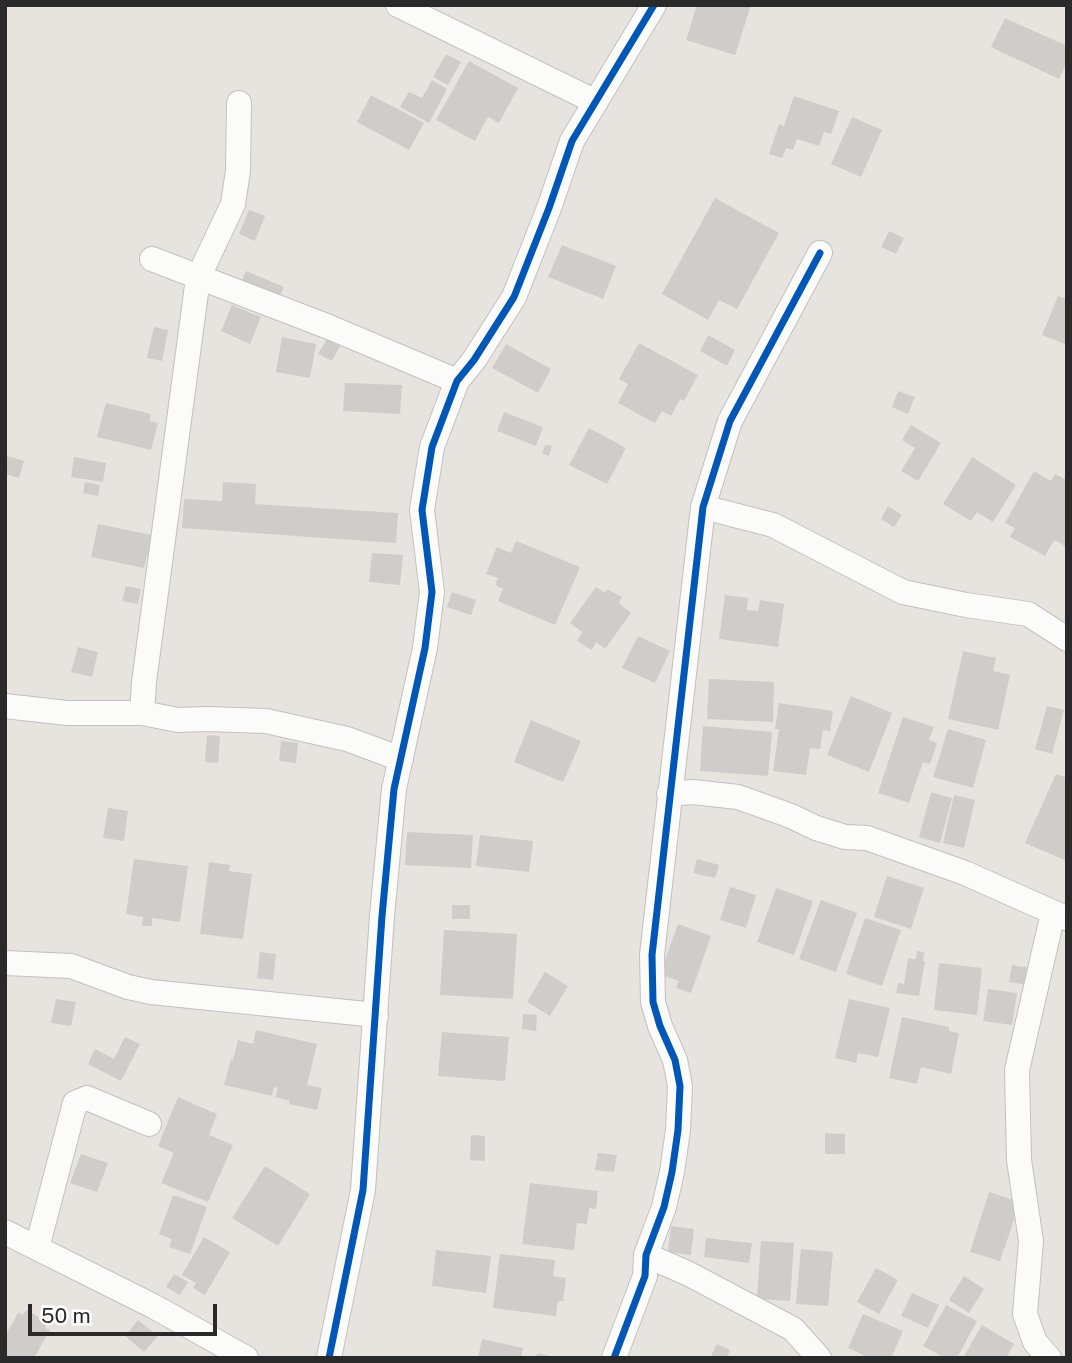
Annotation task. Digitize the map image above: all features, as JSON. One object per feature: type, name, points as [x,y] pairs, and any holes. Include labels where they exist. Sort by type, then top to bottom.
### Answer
[{"type":"street","points":[[398,5],[596,102]]},
{"type":"street","points":[[330,1358],[363,1190],[382,916],[394,789],[425,648],[432,592],[422,510],[432,447],[457,381],[474,360],[514,297],[572,141],[654,5]]},
{"type":"street","points":[[142,713],[198,278],[233,204],[238,171],[239,103]]},
{"type":"street","points":[[614,1358],[645,1276],[646,1255],[664,1207],[678,1130],[680,1086],[675,1060],[653,1002],[652,954],[703,507],[730,421],[820,253]]},
{"type":"street","points":[[152,259],[329,327],[457,381]]},
{"type":"street","points":[[703,507],[773,525],[903,592],[1028,614],[1067,639]]},
{"type":"street","points":[[5,706],[67,713],[142,713],[178,720],[266,721],[346,739],[401,759]]},
{"type":"street","points":[[669,794],[693,792],[738,797],[816,828],[845,837],[867,838],[965,873],[1060,916],[1017,1070],[1020,1160],[1031,1241],[1025,1314],[1035,1342],[1049,1358]]},
{"type":"street","points":[[5,963],[71,966],[128,987],[151,992],[376,1015]]},
{"type":"street","points":[[37,1248],[75,1103],[87,1098],[149,1124]]},
{"type":"street","points":[[5,1232],[153,1306],[246,1358]]},
{"type":"street","points":[[646,1255],[689,1274],[793,1329],[819,1358]]},
{"type":"building","points":[[697,5],[751,5],[735,55],[686,40]]},
{"type":"building","points":[[1005,18],[1067,46],[1067,61],[1059,79],[991,47]]},
{"type":"building","points":[[446,54],[461,62],[448,85],[433,77]]},
{"type":"building","points":[[469,61],[518,88],[499,123],[488,117],[475,141],[436,120]]},
{"type":"building","points":[[432,80],[447,89],[429,123],[400,107],[409,92],[422,98]]},
{"type":"building","points":[[371,95],[424,123],[409,150],[357,122]]},
{"type":"building","points":[[794,96],[839,111],[831,134],[824,132],[819,146],[797,139],[793,150],[786,148],[782,158],[769,154],[779,124],[784,126]]},
{"type":"building","points":[[852,117],[882,130],[861,177],[831,164]]},
{"type":"building","points":[[715,198],[779,233],[737,309],[719,300],[708,320],[662,294]]},
{"type":"building","points":[[249,210],[265,216],[255,241],[239,234]]},
{"type":"building","points":[[889,231],[904,238],[896,254],[881,247]]},
{"type":"building","points":[[562,245],[616,266],[603,299],[548,277]]},
{"type":"building","points":[[246,271],[284,287],[277,303],[239,287]]},
{"type":"building","points":[[1058,296],[1067,299],[1067,345],[1042,335]]},
{"type":"building","points":[[232,305],[261,317],[250,344],[221,331]]},
{"type":"building","points":[[154,327],[168,330],[162,361],[147,358]]},
{"type":"building","points":[[708,335],[735,350],[727,366],[700,351]]},
{"type":"building","points":[[282,337],[316,344],[310,378],[276,372]]},
{"type":"building","points":[[327,339],[340,346],[332,361],[318,354]]},
{"type":"building","points":[[639,343],[698,375],[684,401],[680,399],[671,416],[662,411],[655,423],[618,403],[628,384],[619,379]]},
{"type":"building","points":[[506,344],[551,369],[538,393],[492,368]]},
{"type":"building","points":[[345,383],[402,385],[400,414],[343,411]]},
{"type":"building","points":[[898,391],[915,397],[908,414],[892,407]]},
{"type":"building","points":[[106,403],[151,414],[149,421],[158,423],[151,450],[97,437]]},
{"type":"building","points":[[504,412],[543,427],[536,446],[497,431]]},
{"type":"building","points":[[911,425],[941,443],[918,481],[901,471],[915,448],[902,440]]},
{"type":"building","points":[[589,428],[626,448],[607,484],[569,465]]},
{"type":"building","points":[[545,445],[552,446],[549,456],[542,454]]},
{"type":"building","points":[[7,456],[24,461],[19,478],[5,474]]},
{"type":"building","points":[[74,457],[106,463],[103,482],[71,477]]},
{"type":"building","points":[[972,457],[1016,485],[993,522],[977,512],[971,521],[943,504]]},
{"type":"building","points":[[1034,471],[1051,481],[1055,474],[1067,480],[1067,547],[1054,540],[1045,556],[1010,537],[1015,528],[1005,523]]},
{"type":"building","points":[[85,482],[100,485],[98,496],[83,493]]},
{"type":"building","points":[[223,482],[256,484],[255,504],[398,513],[396,543],[182,528],[184,499],[222,501]]},
{"type":"building","points":[[888,506],[902,515],[894,527],[881,519]]},
{"type":"building","points":[[98,524],[152,535],[144,568],[91,557]]},
{"type":"building","points":[[516,541],[580,567],[555,625],[498,601],[503,589],[495,585],[498,578],[486,574],[497,547],[511,553]]},
{"type":"building","points":[[372,553],[403,555],[400,585],[369,582]]},
{"type":"building","points":[[126,586],[141,589],[138,604],[122,601]]},
{"type":"building","points":[[596,587],[605,593],[607,589],[622,597],[619,603],[631,613],[605,649],[596,642],[592,650],[577,641],[582,632],[570,623]]},
{"type":"building","points":[[452,592],[476,600],[471,615],[447,607]]},
{"type":"building","points":[[725,595],[748,598],[747,610],[758,611],[760,600],[784,604],[778,647],[719,639]]},
{"type":"building","points":[[638,636],[670,651],[655,683],[622,668]]},
{"type":"building","points":[[78,647],[98,652],[92,677],[71,672]]},
{"type":"building","points":[[963,651],[996,658],[993,671],[1010,675],[998,730],[948,719]]},
{"type":"building","points":[[709,679],[774,682],[773,722],[707,719]]},
{"type":"building","points":[[851,696],[892,713],[869,772],[827,755]]},
{"type":"building","points":[[779,703],[833,711],[830,731],[823,730],[820,749],[810,748],[806,775],[773,771],[779,729],[775,729]]},
{"type":"building","points":[[1047,706],[1064,710],[1052,754],[1035,749]]},
{"type":"building","points":[[903,717],[934,727],[929,740],[937,743],[930,764],[923,762],[909,803],[878,793]]},
{"type":"building","points":[[531,720],[581,741],[563,782],[514,762]]},
{"type":"building","points":[[703,726],[772,732],[768,776],[700,771]]},
{"type":"building","points":[[948,729],[986,740],[973,788],[933,777]]},
{"type":"building","points":[[207,735],[220,736],[218,763],[205,762]]},
{"type":"building","points":[[281,741],[298,743],[296,763],[279,761]]},
{"type":"building","points":[[1056,774],[1067,778],[1067,861],[1025,843]]},
{"type":"building","points":[[931,792],[952,798],[940,843],[919,837]]},
{"type":"building","points":[[954,795],[975,800],[964,848],[943,843]]},
{"type":"building","points":[[108,808],[128,811],[124,841],[103,838]]},
{"type":"building","points":[[407,832],[473,835],[471,868],[405,865]]},
{"type":"building","points":[[480,835],[533,841],[529,872],[476,866]]},
{"type":"building","points":[[134,859],[188,866],[180,922],[152,918],[152,926],[142,926],[143,917],[126,914]]},
{"type":"building","points":[[697,859],[719,865],[715,878],[693,873]]},
{"type":"building","points":[[209,862],[230,865],[229,871],[252,874],[243,939],[200,934]]},
{"type":"building","points":[[887,876],[924,888],[911,929],[874,917]]},
{"type":"building","points":[[730,887],[756,895],[746,928],[720,920]]},
{"type":"building","points":[[776,888],[813,901],[794,955],[757,942]]},
{"type":"building","points":[[821,900],[857,913],[836,972],[799,959]]},
{"type":"building","points":[[452,905],[470,905],[470,919],[452,919]]},
{"type":"building","points":[[865,918],[901,930],[882,986],[846,974]]},
{"type":"building","points":[[678,924],[711,936],[691,993],[676,988],[679,981],[660,974]]},
{"type":"building","points":[[444,930],[517,934],[513,999],[440,995]]},
{"type":"building","points":[[917,951],[924,952],[925,961],[919,996],[896,993],[898,983],[904,984],[908,958],[916,959]]},
{"type":"building","points":[[260,952],[276,954],[273,980],[257,978]]},
{"type":"building","points":[[939,963],[982,968],[977,1015],[934,1010]]},
{"type":"building","points":[[1012,965],[1030,968],[1027,985],[1009,982]]},
{"type":"building","points":[[545,972],[568,986],[550,1016],[527,1002]]},
{"type":"building","points":[[988,989],[1017,993],[1012,1025],[983,1021]]},
{"type":"building","points":[[56,999],[76,1002],[71,1026],[51,1023]]},
{"type":"building","points":[[849,999],[890,1008],[878,1057],[858,1053],[856,1063],[835,1058]]},
{"type":"building","points":[[523,1014],[537,1015],[536,1031],[522,1029]]},
{"type":"building","points":[[902,1017],[949,1027],[949,1031],[959,1033],[951,1074],[921,1067],[917,1084],[889,1078]]},
{"type":"building","points":[[256,1030],[317,1044],[307,1085],[322,1088],[317,1110],[289,1104],[290,1101],[275,1097],[278,1088],[274,1087],[272,1096],[224,1085],[238,1040],[253,1044]]},
{"type":"building","points":[[442,1032],[509,1037],[505,1081],[438,1076]]},
{"type":"building","points":[[125,1037],[140,1044],[121,1081],[88,1064],[95,1049],[114,1059]]},
{"type":"building","points":[[178,1097],[217,1114],[209,1135],[233,1145],[208,1202],[161,1183],[174,1153],[158,1146]]},
{"type":"building","points":[[825,1133],[845,1134],[845,1154],[825,1154]]},
{"type":"building","points":[[471,1135],[485,1136],[485,1161],[470,1160]]},
{"type":"building","points":[[598,1153],[617,1155],[614,1172],[595,1170]]},
{"type":"building","points":[[81,1154],[108,1163],[97,1192],[70,1183]]},
{"type":"building","points":[[265,1166],[310,1194],[278,1246],[232,1218]]},
{"type":"building","points":[[530,1183],[598,1191],[596,1209],[589,1208],[587,1224],[577,1223],[574,1250],[522,1244]]},
{"type":"building","points":[[989,1192],[1020,1202],[1000,1261],[970,1252]]},
{"type":"building","points":[[173,1195],[207,1207],[190,1254],[169,1247],[172,1239],[159,1234]]},
{"type":"building","points":[[671,1226],[694,1229],[691,1255],[668,1252]]},
{"type":"building","points":[[204,1237],[230,1252],[205,1295],[193,1288],[196,1283],[182,1275]]},
{"type":"building","points":[[706,1238],[752,1243],[749,1263],[704,1257]]},
{"type":"building","points":[[761,1241],[794,1243],[790,1301],[757,1299]]},
{"type":"building","points":[[801,1249],[833,1252],[828,1306],[796,1304]]},
{"type":"building","points":[[436,1250],[491,1256],[486,1293],[432,1286]]},
{"type":"building","points":[[500,1254],[555,1260],[553,1276],[566,1278],[563,1301],[558,1301],[556,1316],[493,1308]]},
{"type":"building","points":[[876,1268],[898,1280],[879,1314],[857,1302]]},
{"type":"building","points":[[174,1274],[188,1282],[180,1295],[166,1287]]},
{"type":"building","points":[[964,1276],[984,1289],[969,1313],[949,1300]]},
{"type":"building","points":[[912,1293],[939,1305],[928,1328],[901,1316]]},
{"type":"building","points":[[946,1305],[977,1321],[957,1358],[945,1358],[923,1346]]},
{"type":"building","points":[[26,1310],[48,1322],[45,1328],[50,1330],[34,1358],[5,1358],[5,1336],[18,1313],[23,1315]]},
{"type":"building","points":[[863,1314],[903,1331],[891,1358],[870,1358],[848,1348]]},
{"type":"building","points":[[138,1320],[158,1336],[144,1352],[125,1336]]},
{"type":"building","points":[[982,1325],[1014,1344],[1006,1358],[963,1358]]},
{"type":"building","points":[[482,1339],[523,1348],[521,1358],[478,1358]]},
{"type":"building","points":[[717,1344],[730,1350],[727,1358],[710,1358]]},
{"type":"building","points":[[537,1353],[554,1357],[536,1358]]},
{"type":"cycle path","points":[[329,1358],[363,1190],[382,916],[394,789],[425,648],[432,592],[422,510],[432,447],[457,381],[474,360],[514,297],[572,141],[654,5]]},
{"type":"cycle path","points":[[614,1358],[645,1276],[646,1255],[664,1207],[678,1130],[680,1086],[675,1060],[653,1002],[652,955],[703,507],[730,421],[820,253]]}]
